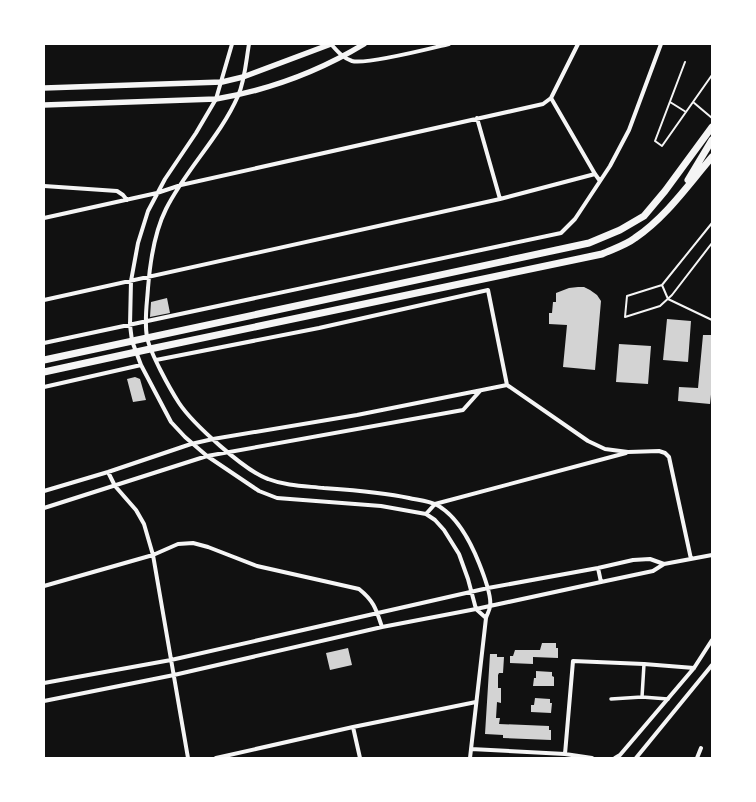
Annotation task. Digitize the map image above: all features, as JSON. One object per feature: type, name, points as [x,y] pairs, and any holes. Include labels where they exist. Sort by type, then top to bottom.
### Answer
[{"type":"highway","points":[[44,360],[589,243],[620,230],[644,216],[665,191],[712,127]]},
{"type":"highway","points":[[677,199],[712,140]]},
{"type":"highway","points":[[44,372],[150,348],[602,254],[634,239],[653,224],[677,199],[712,157]]},
{"type":"highway","points":[[260,314],[262,325]]},
{"type":"street","points":[[232,44],[216,99],[157,193],[148,211],[138,243],[131,281],[130,324],[132,341],[141,366],[171,422],[191,444],[258,492],[277,498],[381,506],[426,514],[435,520],[444,530],[459,554],[468,579],[476,609],[486,618]]},
{"type":"street","points":[[248,44],[239,95],[214,140],[181,185],[165,210],[156,238],[149,277],[145,322],[150,348],[179,404],[196,423],[228,452],[250,469],[266,478],[284,484],[399,496],[435,504],[628,452]]},
{"type":"street","points":[[44,88],[222,82],[243,77],[331,44],[343,57],[354,62],[374,60],[449,44]]},
{"type":"street","points":[[44,106],[216,99],[239,95],[288,81],[343,57],[364,44]]},
{"type":"street","points":[[44,218],[157,193],[181,185],[543,104],[551,98],[578,44]]},
{"type":"street","points":[[44,343],[561,233],[575,219],[610,166],[629,130],[661,44]]},
{"type":"street","points":[[551,98],[600,181]]},
{"type":"street","points":[[477,118],[500,199]]},
{"type":"street","points":[[44,300],[500,199],[595,174]]},
{"type":"street","points":[[44,186],[116,191],[123,195],[127,200]]},
{"type":"street","points":[[156,360],[319,328],[488,290],[507,385],[588,440],[606,449],[628,452],[659,451],[665,453],[669,457],[691,559]]},
{"type":"street","points":[[44,387],[141,366]]},
{"type":"street","points":[[44,491],[213,438],[357,416],[507,385]]},
{"type":"street","points":[[44,508],[207,456],[463,410],[480,390]]},
{"type":"street","points":[[108,472],[115,486],[136,510],[144,524],[153,555],[188,758]]},
{"type":"street","points":[[426,514],[435,504]]},
{"type":"street","points":[[435,504],[458,524],[474,550],[488,588],[491,606],[486,618],[470,758]]},
{"type":"street","points":[[44,586],[153,555],[178,544],[193,543],[208,547],[257,566],[359,589],[370,598],[382,627]]},
{"type":"street","points":[[44,701],[174,675],[382,627],[491,606],[601,582],[653,570],[664,564],[712,555]]},
{"type":"street","points":[[44,683],[171,660],[471,591],[639,560],[650,559],[664,564]]},
{"type":"street","points":[[598,568],[601,582]]},
{"type":"street","points":[[615,758],[620,755],[694,668],[712,640]]},
{"type":"street","points":[[565,754],[573,661],[694,668]]},
{"type":"street","points":[[642,697],[644,664]]},
{"type":"street","points":[[636,758],[712,665]]},
{"type":"street","points":[[611,699],[642,697],[668,699]]},
{"type":"street","points":[[216,758],[353,726],[476,702]]},
{"type":"street","points":[[353,726],[360,758]]},
{"type":"street","points":[[697,758],[701,748]]},
{"type":"street","points":[[471,749],[565,754],[592,758]]},
{"type":"lane","points":[[685,62],[655,141],[662,146],[712,75]]},
{"type":"lane","points":[[670,102],[686,112]]},
{"type":"lane","points":[[693,102],[712,118]]},
{"type":"lane","points":[[712,222],[662,285],[627,296],[625,317],[660,306],[668,299],[712,243]]},
{"type":"lane","points":[[662,285],[668,299],[712,320]]},
{"type":"building","points":[[584,287],[590,290],[597,295],[601,301],[595,370],[563,367],[567,325],[549,324],[549,313],[552,313],[553,302],[556,302],[556,293],[569,288]]},
{"type":"building","points":[[167,298],[170,313],[150,317],[151,302]]},
{"type":"building","points":[[667,319],[691,321],[688,362],[663,360]]},
{"type":"building","points":[[703,335],[712,335],[712,385],[710,404],[678,401],[679,387],[698,388]]},
{"type":"building","points":[[619,344],[651,346],[648,384],[616,382]]},
{"type":"building","points":[[135,377],[140,379],[146,400],[133,402],[127,379]]},
{"type":"building","points":[[542,643],[556,643],[556,648],[558,648],[558,658],[533,657],[533,664],[510,663],[510,656],[513,656],[515,650],[540,650]]},
{"type":"building","points":[[348,648],[352,665],[330,670],[326,653]]},
{"type":"building","points":[[490,654],[497,654],[497,657],[504,657],[503,673],[499,673],[498,675],[498,688],[501,688],[501,703],[497,702],[496,718],[500,718],[499,724],[549,726],[549,730],[551,730],[551,740],[503,738],[503,735],[485,734]]},
{"type":"building","points":[[536,671],[552,672],[552,676],[554,677],[554,686],[533,686],[534,678],[536,678]]},
{"type":"building","points":[[535,698],[550,699],[550,703],[552,703],[551,713],[531,712],[531,705],[534,705]]}]
